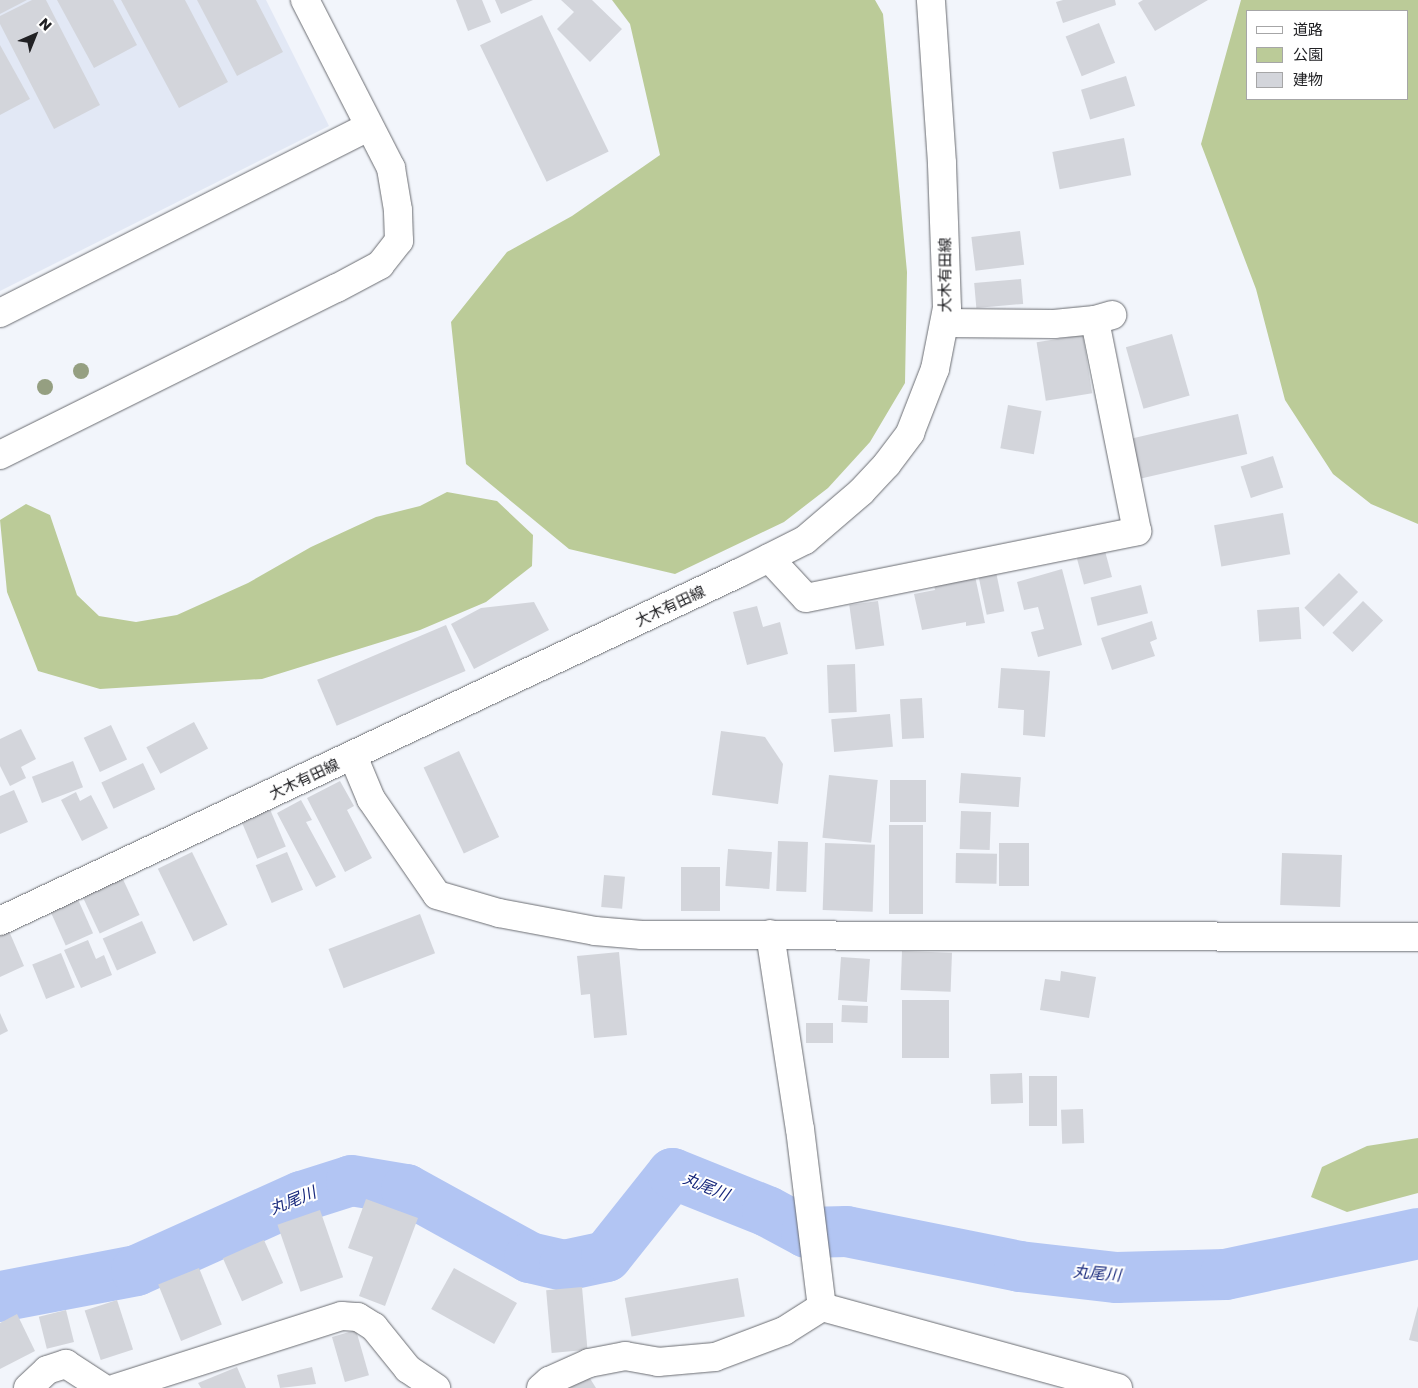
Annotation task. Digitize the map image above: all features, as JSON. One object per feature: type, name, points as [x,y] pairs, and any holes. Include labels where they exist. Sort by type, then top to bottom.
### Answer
[{"type":"street","points":[[0,455],[380,265],[398,241],[398,210],[391,168],[368,127],[305,0]]},
{"type":"street","name":"大木有田線","points":[[0,922],[805,540],[887,464],[910,433],[935,369],[947,308],[942,163],[931,0]]},
{"type":"street","points":[[0,313],[368,127]]},
{"type":"street","points":[[769,558],[806,598],[1137,531],[1104,318],[1054,324],[944,323]]},
{"type":"street","points":[[353,756],[372,799],[437,895],[499,913],[595,931],[642,935],[1418,936]]},
{"type":"street","points":[[770,934],[800,1129],[822,1307]]},
{"type":"street","points":[[541,1388],[549,1381],[589,1363],[625,1356],[658,1362],[715,1357],[784,1331],[822,1307],[1118,1388]]},
{"type":"street","points":[[116,1388],[342,1316],[358,1317],[374,1327],[408,1369],[436,1388]]},
{"type":"street","points":[[28,1388],[47,1370],[66,1364],[103,1388]]},
{"type":"shaded area","points":[[0,0],[266,0],[329,126],[0,291]]},
{"type":"green space","points":[[612,0],[875,0],[883,14],[907,272],[905,383],[870,442],[828,488],[784,522],[675,574],[569,549],[466,464],[451,322],[507,252],[572,216],[660,155],[630,24]]},
{"type":"green space","points":[[1241,0],[1418,0],[1418,524],[1371,504],[1333,474],[1285,400],[1256,289],[1201,144]]},
{"type":"green space","points":[[447,492],[497,501],[533,535],[532,566],[486,602],[420,630],[262,679],[100,689],[38,671],[7,592],[0,520],[26,504],[50,515],[77,595],[99,616],[136,622],[177,615],[248,583],[311,547],[376,517],[420,506]]},
{"type":"green space","points":[[1418,1138],[1418,1193],[1347,1212],[1311,1197],[1322,1167],[1367,1146]]},
{"type":"building","points":[[0,0],[27,0],[0,14]]},
{"type":"building","points":[[32,0],[46,0],[100,105],[54,129],[0,24],[0,16]]},
{"type":"building","points":[[57,0],[113,0],[137,45],[94,68]]},
{"type":"building","points":[[121,0],[185,0],[228,82],[179,108]]},
{"type":"building","points":[[197,0],[256,0],[283,52],[237,76]]},
{"type":"building","points":[[456,0],[482,0],[491,22],[468,31]]},
{"type":"building","points":[[495,0],[533,0],[501,14]]},
{"type":"building","points":[[561,0],[592,0],[622,29],[590,62],[557,29],[574,12]]},
{"type":"building","points":[[1063,0],[1115,0],[1116,5],[1063,23],[1056,2]]},
{"type":"building","points":[[1143,0],[1208,0],[1155,31],[1138,3]]},
{"type":"building","points":[[542,15],[609,152],[547,182],[480,45]]},
{"type":"building","points":[[1099,23],[1115,63],[1082,76],[1066,36]]},
{"type":"building","points":[[0,45],[30,99],[0,115]]},
{"type":"building","points":[[1126,76],[1135,106],[1090,119],[1081,90]]},
{"type":"building","points":[[1124,138],[1131,175],[1060,189],[1052,152]]},
{"type":"building","points":[[1020,231],[1024,265],[976,271],[971,237]]},
{"type":"building","points":[[1021,279],[1023,304],[976,308],[974,283]]},
{"type":"building","points":[[1172,334],[1190,396],[1144,409],[1126,347]]},
{"type":"building","points":[[1083,335],[1092,393],[1046,401],[1037,342]]},
{"type":"building","points":[[1008,405],[1041,411],[1034,454],[1000,448]]},
{"type":"building","points":[[1238,414],[1247,454],[1141,478],[1132,439]]},
{"type":"building","points":[[1273,456],[1283,487],[1251,498],[1241,467]]},
{"type":"building","points":[[1283,513],[1290,554],[1221,567],[1214,525]]},
{"type":"building","points":[[1105,551],[1112,577],[1084,585],[1077,559]]},
{"type":"building","points":[[1062,569],[1082,645],[1038,657],[1031,632],[1044,629],[1038,607],[1024,610],[1017,582]]},
{"type":"building","points":[[996,572],[1004,611],[987,615],[978,576]]},
{"type":"building","points":[[1339,573],[1358,592],[1323,627],[1304,608]]},
{"type":"building","points":[[975,576],[985,623],[966,626],[966,622],[922,630],[914,594],[935,590],[934,585]]},
{"type":"building","points":[[1141,585],[1148,613],[1098,626],[1091,598]]},
{"type":"building","points":[[878,601],[884,646],[856,650],[849,605]]},
{"type":"building","points":[[1363,601],[1383,620],[1353,652],[1332,633]]},
{"type":"building","points":[[534,602],[549,630],[474,669],[451,624],[481,608]]},
{"type":"building","points":[[757,606],[763,627],[780,622],[788,654],[747,665],[733,612]]},
{"type":"building","points":[[1299,607],[1301,639],[1259,642],[1257,610]]},
{"type":"building","points":[[1152,621],[1157,639],[1150,642],[1155,656],[1112,670],[1101,638]]},
{"type":"building","points":[[446,625],[466,671],[337,726],[317,680]]},
{"type":"building","points":[[855,664],[857,712],[829,713],[827,665]]},
{"type":"building","points":[[1001,668],[1050,671],[1045,737],[1023,735],[1024,710],[998,708]]},
{"type":"building","points":[[922,698],[924,738],[902,739],[900,699]]},
{"type":"building","points":[[890,714],[893,747],[834,752],[831,719]]},
{"type":"building","points":[[194,722],[208,748],[160,774],[146,747]]},
{"type":"building","points":[[111,725],[127,759],[100,772],[84,738]]},
{"type":"building","points":[[21,729],[36,759],[21,767],[26,778],[10,786],[0,766],[0,739]]},
{"type":"building","points":[[721,731],[765,737],[783,764],[778,804],[712,795]]},
{"type":"building","points":[[459,751],[499,837],[464,854],[424,767]]},
{"type":"building","points":[[73,761],[83,787],[42,803],[32,777]]},
{"type":"building","points":[[143,763],[155,789],[114,809],[101,782]]},
{"type":"building","points":[[961,773],[1021,777],[1019,807],[959,803]]},
{"type":"building","points":[[829,775],[878,780],[871,843],[822,838]]},
{"type":"building","points":[[890,780],[926,780],[926,822],[890,822]]},
{"type":"building","points":[[340,781],[354,806],[347,810],[372,858],[345,872],[307,798]]},
{"type":"building","points":[[14,790],[28,822],[0,834],[0,796]]},
{"type":"building","points":[[76,792],[80,801],[91,795],[108,828],[82,841],[61,800]]},
{"type":"building","points":[[301,800],[312,820],[306,822],[336,877],[316,887],[277,813]]},
{"type":"building","points":[[269,807],[286,847],[257,859],[240,819]]},
{"type":"building","points":[[961,811],[991,812],[990,850],[960,849]]},
{"type":"building","points":[[889,825],[923,825],[923,914],[889,914]]},
{"type":"building","points":[[778,841],[808,842],[806,892],[776,891]]},
{"type":"building","points":[[825,843],[875,845],[873,912],[823,910]]},
{"type":"building","points":[[999,843],[1029,843],[1029,886],[999,886]]},
{"type":"building","points":[[728,849],[772,852],[769,889],[725,886]]},
{"type":"building","points":[[192,852],[228,925],[193,941],[158,869]]},
{"type":"building","points":[[287,852],[303,890],[272,903],[256,865]]},
{"type":"building","points":[[956,853],[997,854],[996,884],[955,883]]},
{"type":"building","points":[[1282,853],[1342,855],[1340,907],[1280,905]]},
{"type":"building","points":[[681,867],[720,867],[720,911],[681,911]]},
{"type":"building","points":[[121,875],[140,915],[100,933],[81,894]]},
{"type":"building","points":[[604,875],[625,877],[622,909],[601,907]]},
{"type":"building","points":[[76,895],[93,933],[66,946],[49,907]]},
{"type":"building","points":[[420,914],[435,953],[344,988],[329,949]]},
{"type":"building","points":[[142,921],[156,953],[117,970],[103,938]]},
{"type":"building","points":[[9,931],[24,966],[0,977],[0,935]]},
{"type":"building","points":[[88,940],[96,959],[104,955],[112,975],[81,988],[64,950]]},
{"type":"building","points":[[902,951],[952,953],[951,992],[901,990]]},
{"type":"building","points":[[619,952],[627,1035],[594,1038],[590,994],[581,995],[577,956]]},
{"type":"building","points":[[61,953],[75,987],[46,999],[32,965]]},
{"type":"building","points":[[841,957],[870,959],[867,1002],[838,1000]]},
{"type":"building","points":[[1061,971],[1096,977],[1089,1018],[1040,1010],[1045,979],[1060,981]]},
{"type":"building","points":[[902,1000],[949,1000],[949,1058],[902,1058]]},
{"type":"building","points":[[842,1005],[868,1006],[867,1023],[841,1022]]},
{"type":"building","points":[[0,1013],[8,1031],[0,1035]]},
{"type":"building","points":[[806,1023],[833,1023],[833,1043],[806,1043]]},
{"type":"building","points":[[1022,1073],[1023,1103],[991,1104],[990,1074]]},
{"type":"building","points":[[1029,1076],[1057,1076],[1057,1126],[1029,1126]]},
{"type":"building","points":[[1083,1109],[1084,1143],[1062,1144],[1061,1110]]},
{"type":"building","points":[[366,1199],[418,1218],[385,1306],[359,1296],[373,1257],[348,1248]]},
{"type":"building","points":[[320,1210],[343,1277],[301,1292],[277,1225]]},
{"type":"building","points":[[264,1240],[283,1283],[242,1301],[223,1258]]},
{"type":"building","points":[[199,1268],[222,1325],[181,1341],[158,1284]]},
{"type":"building","points":[[454,1268],[517,1303],[494,1344],[431,1309]]},
{"type":"building","points":[[738,1278],[745,1316],[632,1336],[625,1298]]},
{"type":"building","points":[[582,1287],[587,1350],[552,1353],[546,1290]]},
{"type":"building","points":[[117,1300],[133,1349],[101,1360],[85,1311]]},
{"type":"building","points":[[1418,1306],[1418,1342],[1409,1340]]},
{"type":"building","points":[[66,1310],[74,1342],[47,1349],[39,1317]]},
{"type":"building","points":[[17,1314],[35,1351],[0,1369],[0,1323]]},
{"type":"building","points":[[356,1330],[369,1375],[345,1382],[332,1337]]},
{"type":"building","points":[[237,1367],[246,1388],[201,1388],[198,1383]]},
{"type":"building","points":[[312,1367],[316,1384],[280,1388],[277,1375]]},
{"type":"building","points":[[586,1372],[596,1388],[561,1388]]},
{"type":"waterway","name":"丸尾川","points":[[0,1296],[136,1270],[301,1196],[351,1180],[406,1189],[529,1257],[564,1265],[606,1256],[672,1173],[767,1211],[806,1232],[846,1231],[1019,1266],[1116,1277],[1225,1274],[1418,1233]]}]
